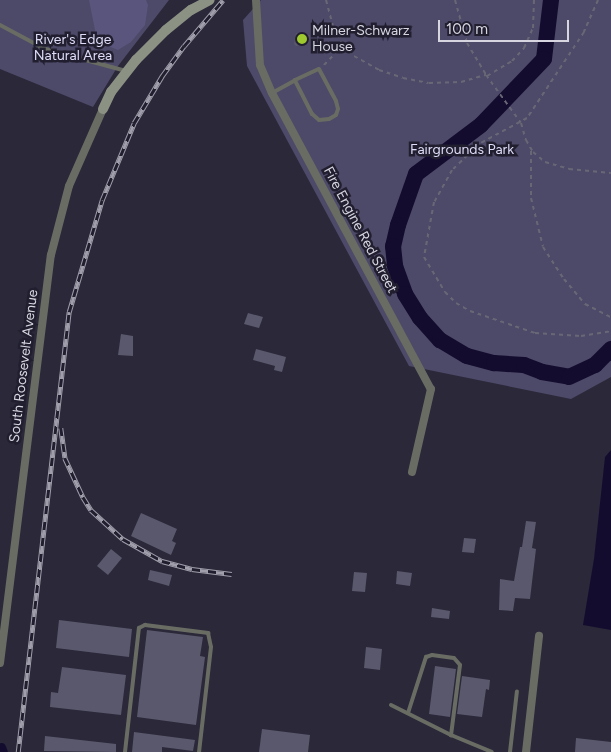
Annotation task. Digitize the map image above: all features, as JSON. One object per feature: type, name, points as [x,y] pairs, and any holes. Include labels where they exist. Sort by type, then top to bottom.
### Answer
[{"type":"street","points":[[103,109],[111,92],[127,71],[166,30],[191,10],[210,0]]},
{"type":"street","name":"Fire Engine Red Street","points":[[256,0],[260,65],[272,93],[431,388],[412,472]]},
{"type":"street","name":"South Roosevelt Avenue","points":[[0,663],[51,255],[69,186],[103,109]]},
{"type":"street","points":[[526,752],[539,636]]},
{"type":"lane","points":[[0,25],[45,49],[127,71]]},
{"type":"lane","points":[[272,93],[295,80],[319,69],[338,109],[336,115],[328,119],[319,120],[312,114],[295,80]]},
{"type":"lane","points":[[125,752],[139,628],[145,625],[208,633],[211,647],[199,752]]},
{"type":"lane","points":[[408,714],[426,657],[432,655],[454,658],[460,665],[451,735]]},
{"type":"lane","points":[[510,752],[517,691]]},
{"type":"lane","points":[[391,705],[451,735],[492,752]]},
{"type":"path","points":[[326,0],[333,27],[343,45],[364,62],[403,78],[429,83],[448,83],[486,76],[512,61],[524,48],[534,21],[534,0]]},
{"type":"path","points":[[455,0],[467,43],[486,76],[521,123],[531,148],[531,198],[543,247],[564,280],[585,304],[611,317]]},
{"type":"path","points":[[598,0],[584,32],[531,112],[521,123],[479,144],[452,170],[434,202],[424,249],[425,262],[445,292],[456,303],[470,311],[496,318],[516,328],[535,333],[581,336],[611,331]]},
{"type":"path","points":[[319,69],[343,45]]},
{"type":"path","points":[[531,148],[545,162],[569,169],[611,173]]},
{"type":"green space","name":"River's Edge Natural Area","points":[[0,0],[169,0],[118,66],[93,107],[0,69]]},
{"type":"green space","name":"Fairgrounds Park","points":[[261,0],[611,0],[611,377],[571,399],[409,366],[247,66],[243,20]]},
{"type":"shaded area","points":[[89,0],[146,0],[148,5],[145,25],[131,42],[118,50],[108,46],[96,35]]},
{"type":"shaded area","points":[[611,450],[611,630],[583,625],[594,559],[605,457]]},
{"type":"building","name":"Milner-Schwarz House","points":[[296,33],[310,35],[309,43],[296,46],[294,44]]},
{"type":"building","points":[[248,313],[263,317],[259,328],[244,324]]},
{"type":"building","points":[[121,334],[133,336],[133,356],[118,355]]},
{"type":"building","points":[[256,349],[286,357],[282,372],[274,370],[275,366],[253,360]]},
{"type":"building","points":[[141,513],[177,529],[172,541],[176,543],[171,555],[131,536]]},
{"type":"building","points":[[526,521],[536,522],[532,548],[536,549],[530,599],[515,598],[513,611],[499,610],[500,579],[514,581]]},
{"type":"building","points":[[464,538],[476,539],[474,553],[462,552]]},
{"type":"building","points":[[111,549],[122,558],[108,575],[97,566]]},
{"type":"building","points":[[150,570],[172,575],[169,586],[148,580]]},
{"type":"building","points":[[397,571],[412,573],[410,586],[396,584]]},
{"type":"building","points":[[354,572],[367,573],[365,592],[352,591]]},
{"type":"building","points":[[432,608],[450,611],[449,619],[431,617]]},
{"type":"building","points":[[59,620],[132,629],[129,657],[56,648]]},
{"type":"building","points":[[147,630],[203,637],[200,656],[205,657],[196,725],[137,717]]},
{"type":"building","points":[[366,647],[382,649],[380,670],[364,668]]},
{"type":"building","points":[[435,666],[456,669],[450,717],[429,714]]},
{"type":"building","points":[[62,667],[126,675],[121,715],[50,707],[51,692],[58,693]]},
{"type":"building","points":[[462,676],[490,680],[489,690],[486,689],[482,717],[457,714]]},
{"type":"building","points":[[262,729],[310,735],[308,752],[259,752]]},
{"type":"building","points":[[134,732],[195,740],[193,751],[162,747],[162,752],[132,752]]},
{"type":"building","points":[[45,736],[116,744],[116,752],[44,751]]},
{"type":"building","points":[[576,738],[611,742],[611,752],[575,752]]},
{"type":"waterway","points":[[551,0],[544,59],[481,125],[416,174],[398,225],[393,246],[395,266],[405,294],[420,318],[440,340],[467,356],[494,363],[524,365],[542,372],[569,377],[595,365],[611,349]]},
{"type":"waterway","points":[[1,747],[3,752]]},
{"type":"railway","points":[[18,752],[69,312],[102,200],[134,123],[162,76],[184,46],[223,0]]},
{"type":"railway","points":[[61,428],[65,458],[83,497],[91,510],[123,539],[162,561],[192,569],[232,574]]},
{"type":"place","name":"Milner-Schwarz House","points":[[302,39]]}]
